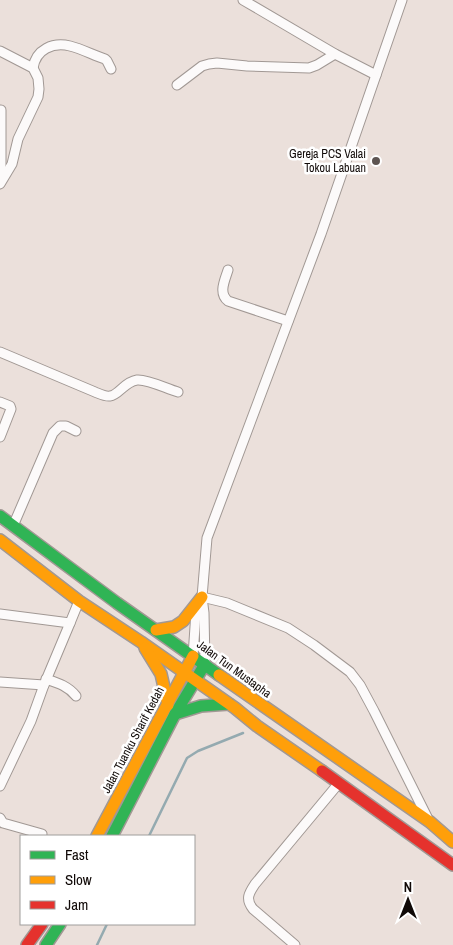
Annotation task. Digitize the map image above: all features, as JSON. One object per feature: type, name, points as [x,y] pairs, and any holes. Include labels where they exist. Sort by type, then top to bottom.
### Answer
[{"type":"main road","name":"Jalan Tun Mustapha","points":[[0,516],[117,603],[430,822],[453,842]]},
{"type":"main road","points":[[0,540],[79,601],[232,706],[257,726],[453,865]]},
{"type":"main road","points":[[156,630],[174,627],[183,621],[202,597]]},
{"type":"main road","points":[[141,642],[161,674],[168,704]]},
{"type":"main road","name":"Jalan Tuanku Sharif Kedah","points":[[98,835],[193,656]]},
{"type":"main road","name":"Jalan Tuanku Sharif Kedah","points":[[113,835],[175,714],[205,664]]},
{"type":"main road","points":[[175,714],[197,706],[210,704],[232,706]]},
{"type":"main road","points":[[27,945],[41,925]]},
{"type":"main road","points":[[46,945],[59,925]]},
{"type":"street","points":[[243,0],[376,76]]},
{"type":"street","points":[[205,664],[202,597],[206,538],[321,234],[402,0]]},
{"type":"street","points":[[1,182],[12,164],[18,138],[38,97],[38,78],[33,68],[34,61],[40,52],[48,47],[70,46],[104,59],[111,69]]},
{"type":"street","points":[[0,51],[33,68]]},
{"type":"street","points":[[177,85],[202,66],[209,64],[309,68],[335,54]]},
{"type":"street","points":[[1,110],[1,182]]},
{"type":"street","points":[[228,270],[222,291],[225,299],[288,321]]},
{"type":"street","points":[[0,352],[109,397],[129,382],[135,380],[142,380],[178,392]]},
{"type":"street","points":[[0,402],[10,406],[11,409],[0,437]]},
{"type":"street","points":[[13,526],[53,433],[60,426],[66,426],[76,431]]},
{"type":"street","points":[[193,656],[196,612],[202,597]]},
{"type":"street","points":[[202,597],[227,603],[288,628],[350,672],[360,685],[374,711],[430,822]]},
{"type":"street","points":[[0,786],[31,721],[79,601]]},
{"type":"street","points":[[0,614],[70,623]]},
{"type":"street","points":[[0,682],[45,682],[65,686],[76,696]]},
{"type":"street","points":[[295,945],[253,909],[249,904],[248,898],[250,891],[339,783]]},
{"type":"street","points":[[0,818],[3,823],[42,834]]},
{"type":"waterway","points":[[149,835],[187,758],[198,751],[243,733]]},
{"type":"waterway","points":[[97,945],[107,925]]},
{"type":"traffic: fast","points":[[0,516],[117,603],[219,675]]},
{"type":"traffic: fast","points":[[113,835],[175,714],[205,664]]},
{"type":"traffic: fast","points":[[175,714],[201,706],[229,704]]},
{"type":"traffic: fast","points":[[46,945],[59,925]]},
{"type":"traffic: slow","points":[[0,540],[79,601],[141,642],[322,771]]},
{"type":"traffic: slow","points":[[156,630],[174,627],[183,621],[202,597]]},
{"type":"traffic: slow","points":[[145,648],[161,674],[168,705]]},
{"type":"traffic: slow","points":[[98,835],[193,656]]},
{"type":"traffic: slow","points":[[219,675],[430,822],[453,842]]},
{"type":"traffic: jam","points":[[322,771],[453,865]]},
{"type":"traffic: jam","points":[[27,945],[41,925]]},
{"type":"place","name":"Gereja PCS Valai Tokou Labuan","points":[[376,161]]}]
